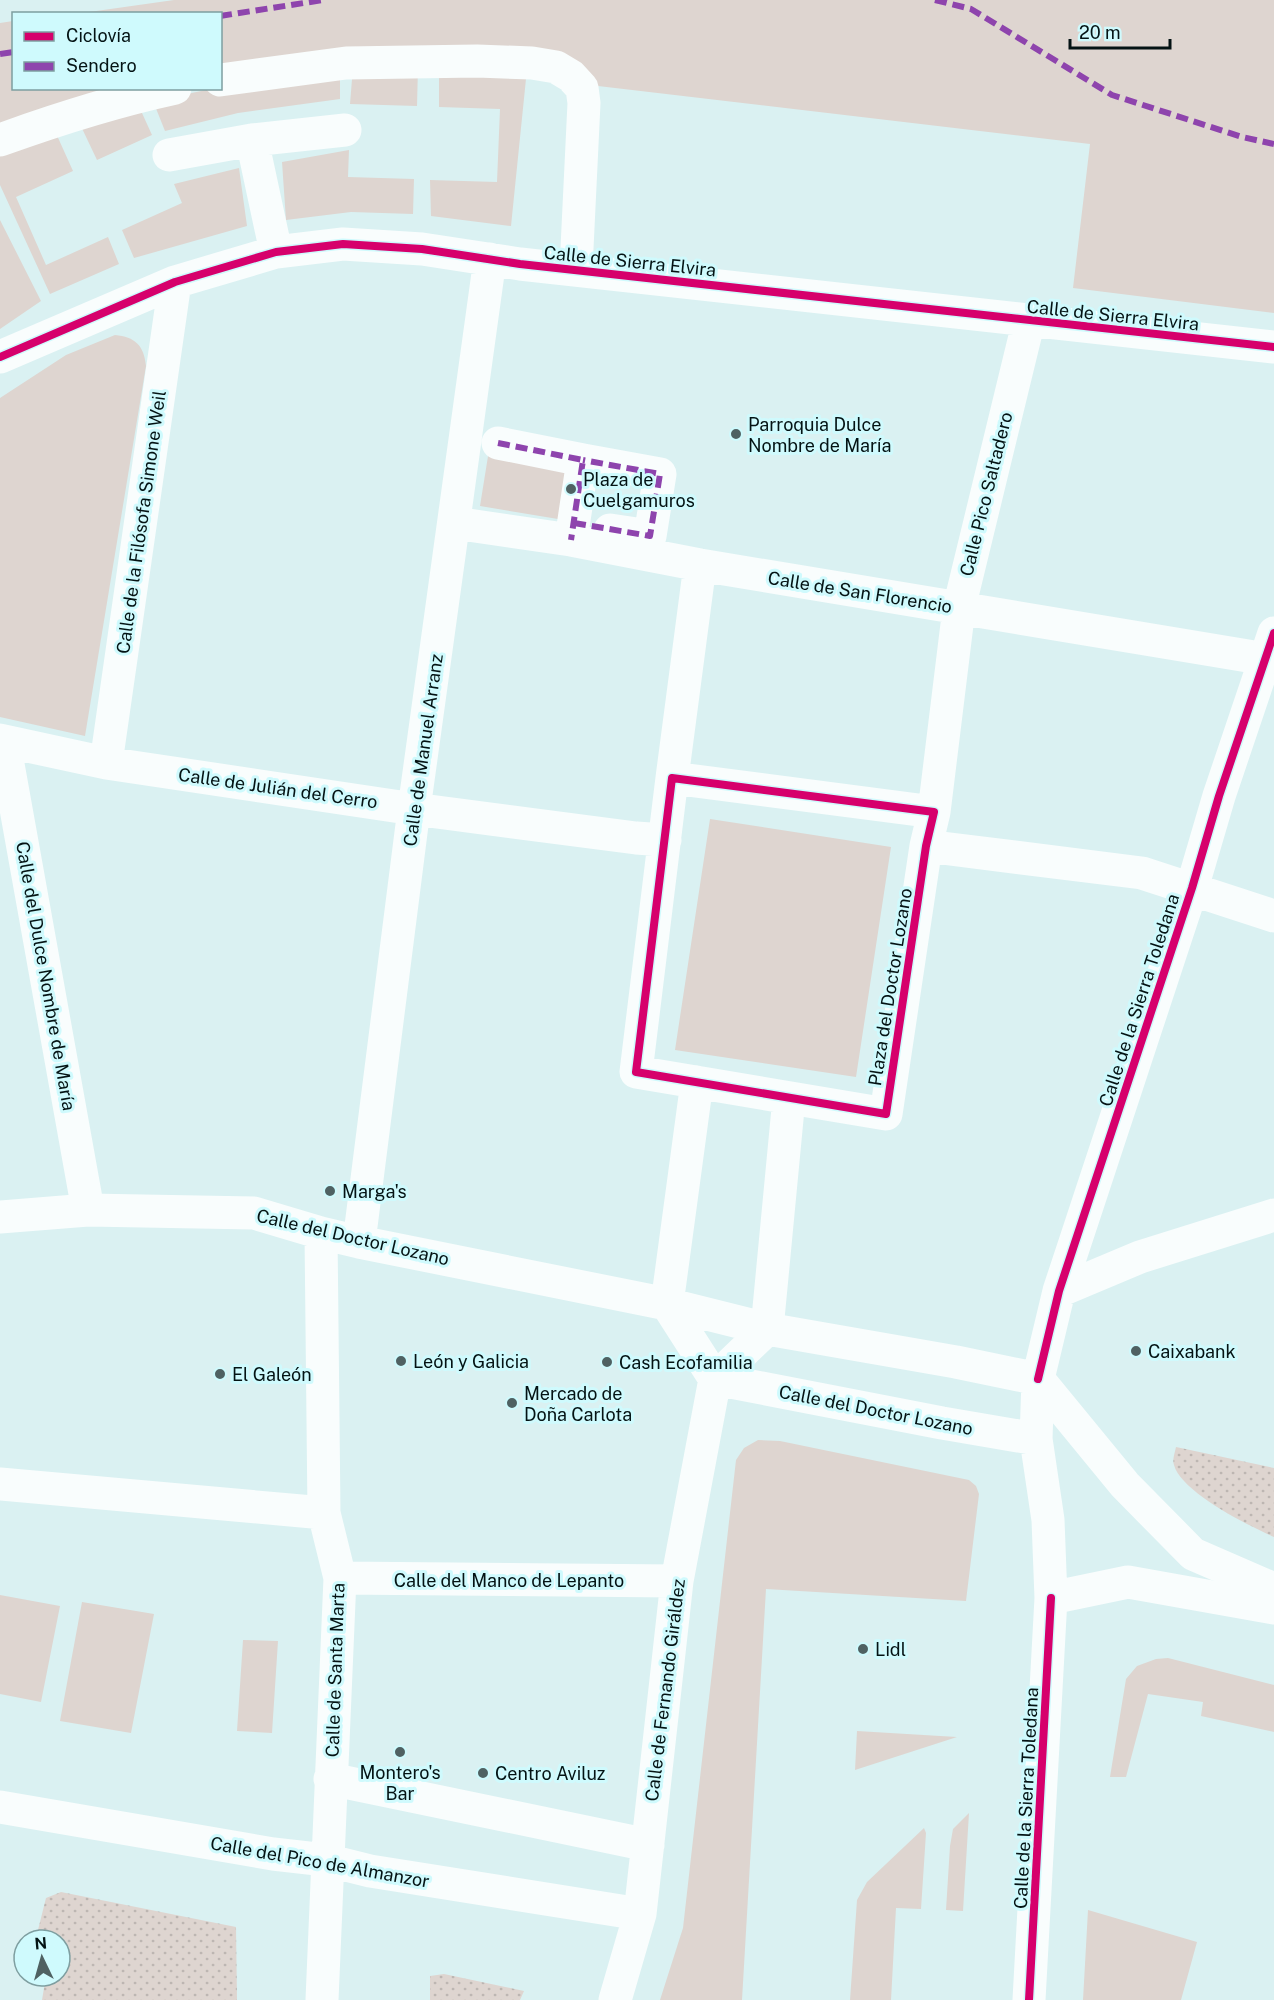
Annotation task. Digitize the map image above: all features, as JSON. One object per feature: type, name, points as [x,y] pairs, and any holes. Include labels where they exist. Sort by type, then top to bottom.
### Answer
[{"type":"street","points":[[222,80],[346,63],[477,61],[532,63],[556,67],[571,76],[582,88],[584,103],[576,269]]},
{"type":"street","points":[[0,140],[67,116],[167,90]]},
{"type":"street","points":[[169,155],[252,140],[345,130]]},
{"type":"street","points":[[252,140],[276,252]]},
{"type":"street","name":"Calle de Sierra Elvira","points":[[0,357],[176,282],[276,252],[343,244],[422,249],[576,269],[1274,347]]},
{"type":"street","name":"Calle de Manuel Arranz","points":[[359,1242],[414,809],[490,259]]},
{"type":"street","name":"Calle de la Filósofa Simone Weil","points":[[106,763],[176,282]]},
{"type":"street","name":"Calle Pico Saltadero","points":[[934,812],[958,608],[1029,320]]},
{"type":"street","points":[[498,443],[660,474],[650,536],[572,532],[583,460]]},
{"type":"street","name":"Calle de San Florencio","points":[[454,523],[572,532],[700,565],[958,608],[1270,646]]},
{"type":"street","name":"Plaza del Doctor Lozano","points":[[700,565],[636,1072],[886,1114],[926,846],[934,812]]},
{"type":"street","name":"Calle de la Sierra Toledana","points":[[1029,2000],[1051,1598],[1048,1520],[1036,1439],[1038,1379],[1059,1291],[1192,888],[1218,796],[1270,646]]},
{"type":"street","name":"Calle de Julián del Cerro","points":[[2,741],[106,763],[414,809],[665,840]]},
{"type":"street","name":"Calle del Dulce Nombre de María","points":[[2,741],[88,1210]]},
{"type":"street","points":[[672,778],[934,812]]},
{"type":"street","points":[[926,846],[1142,873],[1274,916]]},
{"type":"street","points":[[697,1082],[667,1304],[715,1379],[766,1329],[789,1098]]},
{"type":"street","name":"Calle del Doctor Lozano","points":[[0,1217],[88,1210],[254,1213],[359,1242],[667,1304],[766,1329],[956,1362],[1038,1379]]},
{"type":"street","points":[[1059,1291],[1140,1257],[1274,1215]]},
{"type":"street","name":"Calle de Santa Marta","points":[[321,1233],[324,1513],[340,1578],[326,1860],[322,2000]]},
{"type":"street","name":"Calle del Doctor Lozano","points":[[715,1379],[1036,1439]]},
{"type":"street","name":"Calle de Fernando Giráldez","points":[[615,2000],[640,1914],[677,1581],[715,1379]]},
{"type":"street","points":[[1038,1379],[1125,1485],[1193,1554],[1274,1589]]},
{"type":"street","points":[[0,1484],[324,1513]]},
{"type":"street","name":"Calle del Manco de Lepanto","points":[[340,1578],[677,1581]]},
{"type":"street","points":[[1051,1598],[1128,1582],[1274,1608]]},
{"type":"street","points":[[330,1779],[648,1845]]},
{"type":"street","name":"Calle del Pico de Almanzor","points":[[0,1807],[273,1854],[326,1860],[370,1871],[640,1914]]},
{"type":"shaded area","points":[[174,0],[1274,0],[1274,313],[1073,288],[1090,144],[598,86],[564,65],[222,66],[222,12],[89,12]]},
{"type":"shaded area","points":[[12,21],[12,90],[110,90],[0,125],[0,23]]},
{"type":"shaded area","points":[[353,67],[418,67],[417,106],[350,104]]},
{"type":"shaded area","points":[[439,67],[527,69],[511,226],[431,216],[430,180],[497,182],[500,109],[439,107]]},
{"type":"shaded area","points":[[340,68],[340,99],[238,113],[165,131],[153,101],[206,90],[222,90],[222,87]]},
{"type":"shaded area","points":[[137,102],[152,135],[97,160],[78,120]]},
{"type":"shaded area","points":[[55,131],[73,171],[16,197],[46,265],[108,237],[119,264],[50,294],[0,185],[0,152]]},
{"type":"shaded area","points":[[349,150],[348,177],[414,179],[413,214],[351,212],[286,220],[282,162]]},
{"type":"shaded area","points":[[239,168],[247,226],[134,258],[122,230],[182,203],[174,184]]},
{"type":"shaded area","points":[[0,220],[41,301],[0,329]]},
{"type":"shaded area","points":[[115,335],[133,340],[141,347],[146,366],[85,736],[0,717],[0,398],[66,355]]},
{"type":"shaded area","points":[[489,450],[568,464],[558,519],[480,506]]},
{"type":"shaded area","points":[[710,819],[891,847],[856,1077],[675,1050]]},
{"type":"shaded area","points":[[758,1440],[780,1441],[969,1480],[976,1486],[979,1494],[966,1601],[766,1589],[742,2000],[660,2000],[683,1928],[736,1460],[744,1448]]},
{"type":"shaded area","points":[[1176,1447],[1274,1468],[1274,1537],[1217,1507],[1189,1486],[1174,1465]]},
{"type":"shaded area","points":[[0,1595],[60,1606],[41,1702],[0,1694]]},
{"type":"shaded area","points":[[82,1602],[154,1614],[131,1733],[60,1721]]},
{"type":"shaded area","points":[[243,1640],[278,1641],[272,1733],[237,1731]]},
{"type":"shaded area","points":[[1168,1658],[1274,1685],[1274,1732],[1201,1716],[1203,1702],[1148,1694],[1126,1777],[1110,1777],[1126,1679],[1137,1666],[1156,1659]]},
{"type":"shaded area","points":[[857,1731],[957,1737],[855,1770]]},
{"type":"shaded area","points":[[969,1813],[963,1911],[946,1910],[953,1829]]},
{"type":"shaded area","points":[[924,1828],[926,1833],[921,1909],[896,1908],[891,2000],[850,2000],[857,1900],[867,1882]]},
{"type":"shaded area","points":[[61,1892],[236,1927],[237,2000],[42,2000],[44,1988],[72,1988],[72,1928],[38,1928],[46,1898]]},
{"type":"shaded area","points":[[1088,1910],[1197,1942],[1181,2000],[1083,2000]]},
{"type":"shaded area","points":[[444,1974],[524,1991],[520,2000],[430,2000],[430,1976]]},
{"type":"marked path","points":[[222,16],[323,0]]},
{"type":"marked path","points":[[935,0],[971,9],[1112,95],[1242,137],[1274,144]]},
{"type":"marked path","points":[[0,54],[12,52]]},
{"type":"marked path","points":[[498,443],[583,460],[571,540]]},
{"type":"marked path","points":[[574,523],[650,536],[660,474],[583,460]]},
{"type":"cycle path","points":[[0,357],[175,282],[276,252],[343,244],[422,249],[520,264],[1274,347]]},
{"type":"cycle path","points":[[1038,1379],[1059,1291],[1274,633]]},
{"type":"cycle path","points":[[672,778],[934,812],[926,846],[886,1114],[636,1072],[672,778]]},
{"type":"cycle path","points":[[1029,2000],[1051,1598]]},
{"type":"place","name":"Parroquia Dulce Nombre de María","points":[[736,434]]},
{"type":"place","name":"Plaza de Cuelgamuros","points":[[571,489]]},
{"type":"place","name":"Marga's","points":[[330,1191]]},
{"type":"place","name":"Caixabank","points":[[1136,1351]]},
{"type":"place","name":"León y Galicia","points":[[401,1361]]},
{"type":"place","name":"Cash Ecofamilia","points":[[607,1362]]},
{"type":"place","name":"El Galeón","points":[[220,1374]]},
{"type":"place","name":"Mercado de Doña Carlota","points":[[512,1403]]},
{"type":"place","name":"Lidl","points":[[863,1649]]},
{"type":"place","name":"Montero's Bar","points":[[400,1752]]},
{"type":"place","name":"Centro Aviluz","points":[[483,1773]]}]
